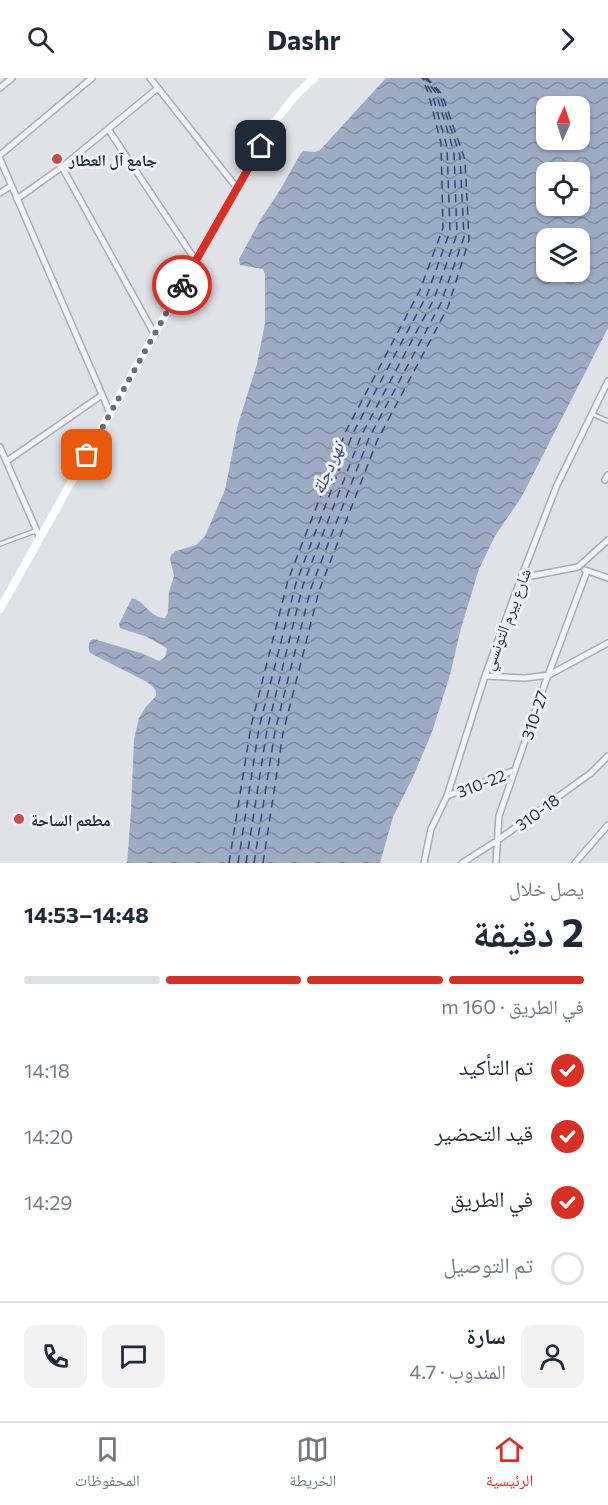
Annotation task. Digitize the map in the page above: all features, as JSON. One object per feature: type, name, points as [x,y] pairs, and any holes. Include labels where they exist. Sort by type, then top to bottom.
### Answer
[{"type":"street","points":[[0,88],[12,78]]},
{"type":"street","points":[[92,78],[0,157],[110,413]]},
{"type":"street","points":[[150,78],[237,188]]},
{"type":"street","points":[[2,604],[39,534],[155,335],[272,125],[296,95],[314,78]]},
{"type":"street","points":[[17,199],[62,167],[158,88]]},
{"type":"street","points":[[108,129],[196,261]]},
{"type":"street","points":[[62,167],[155,335]]},
{"type":"street","points":[[0,194],[11,186]]},
{"type":"street","name":"شارع بيرم التونسي","points":[[424,863],[431,830],[447,796],[485,676],[521,578],[557,484],[608,381]]},
{"type":"street","points":[[7,461],[102,395]]},
{"type":"street","points":[[0,447],[39,534]]},
{"type":"street","points":[[521,578],[578,567],[608,540]]},
{"type":"street","points":[[578,567],[608,578]]},
{"type":"street","name":"310-27","points":[[496,863],[499,816],[587,571]]},
{"type":"street","points":[[485,676],[525,678],[549,675],[607,646]]},
{"type":"street","name":"310-18","points":[[462,863],[498,840],[591,772],[608,756]]},
{"type":"street","name":"310-22","points":[[447,796],[515,770]]},
{"type":"street","points":[[575,863],[608,825]]},
{"type":"lane","points":[[592,414],[608,421]]},
{"type":"lane","points":[[0,544],[39,534]]},
{"type":"water","name":"نهر دجلة","points":[[386,78],[608,78],[608,328],[521,498],[495,536],[479,569],[432,732],[393,817],[380,863],[127,863],[134,739],[139,718],[156,696],[156,691],[145,681],[90,653],[89,645],[94,639],[141,653],[159,661],[165,657],[167,649],[165,647],[147,637],[120,628],[119,624],[132,598],[155,615],[165,618],[174,576],[171,555],[176,551],[196,545],[205,536],[225,490],[238,424],[257,364],[265,323],[265,274],[263,269],[240,265],[239,259],[301,153],[320,150]]},
{"type":"ferry route","points":[[229,863],[251,726],[288,580],[346,431],[420,290],[443,228],[441,143],[428,92],[422,78]]},
{"type":"ferry route","points":[[238,863],[259,728],[296,583],[353,433],[427,295],[450,231],[447,147],[432,93],[423,78]]},
{"type":"ferry route","points":[[246,863],[267,730],[303,585],[361,436],[434,299],[457,234],[454,152],[436,93],[425,78]]},
{"type":"ferry route","points":[[254,863],[275,731],[311,588],[369,438],[441,303],[464,237],[460,156],[439,93],[426,78]]},
{"type":"ferry route","points":[[263,863],[283,733],[319,591],[377,441],[448,307],[469,240],[465,160],[442,94],[427,78]]},
{"type":"way so far","points":[[87,455],[182,285]]},
{"type":"place","name":"جامع آل العطار","points":[[57,159]]},
{"type":"place","name":"مطعم الساحة","points":[[19,819]]},
{"type":"route","points":[[182,285],[261,146]]}]
